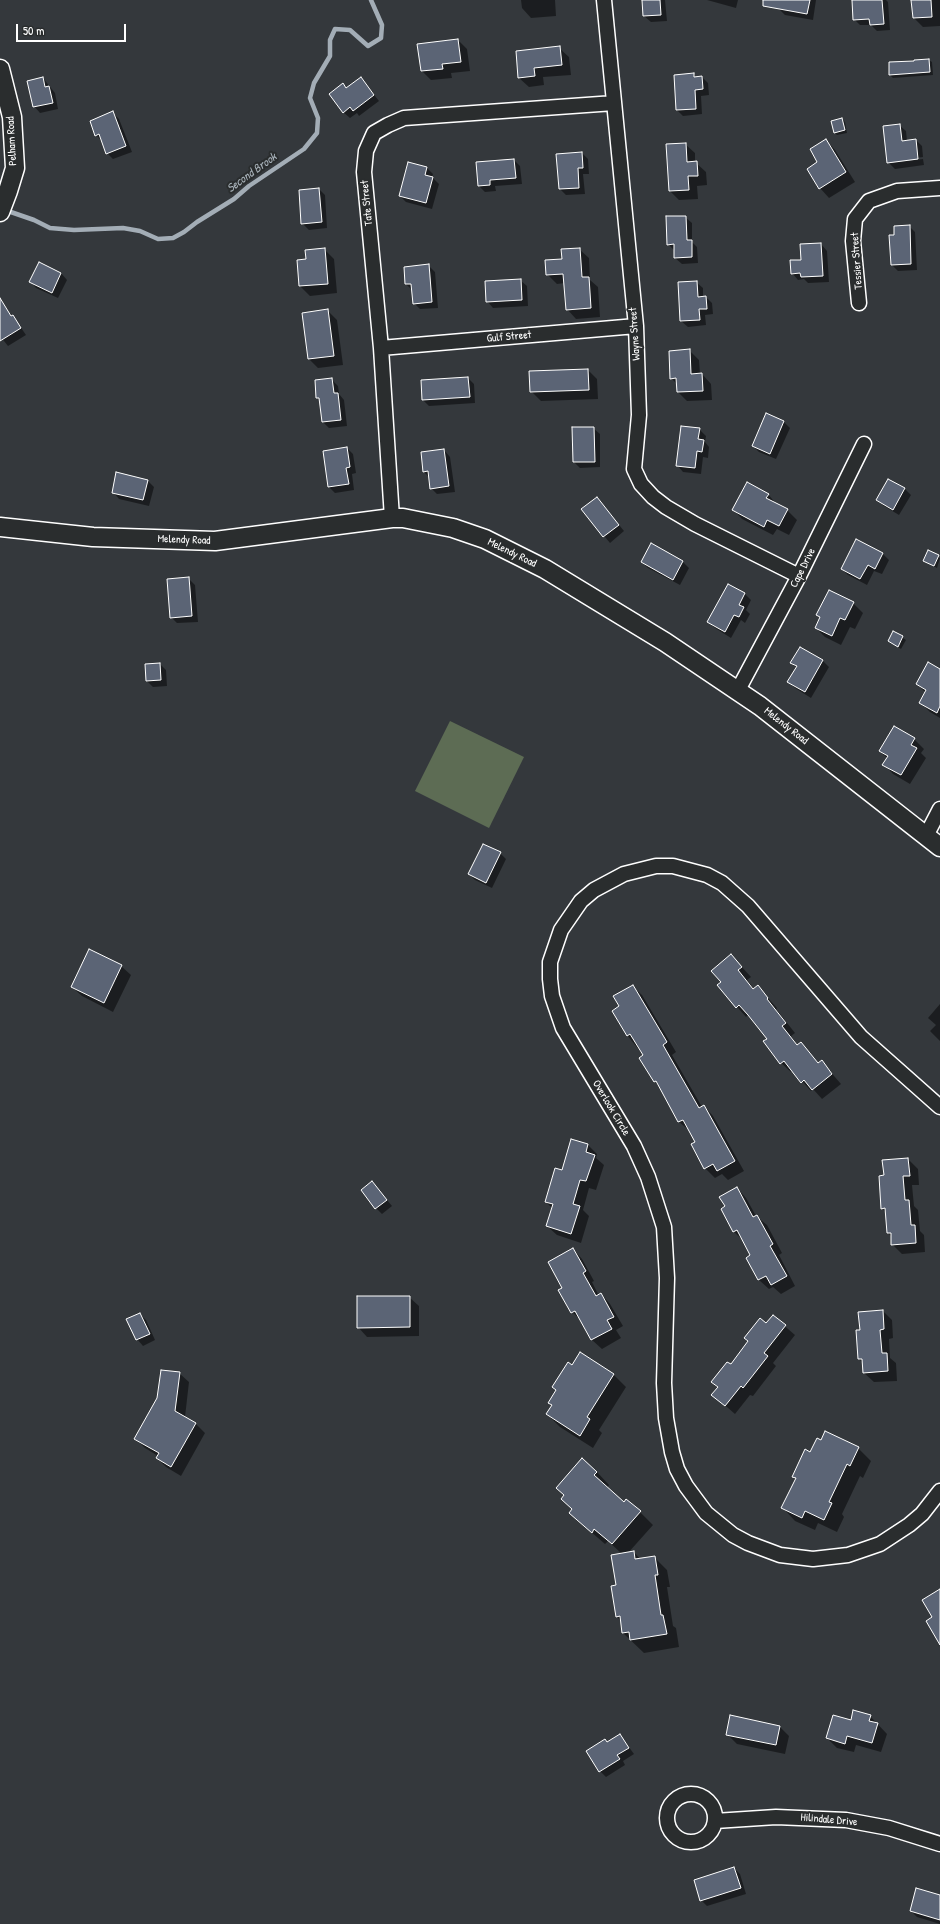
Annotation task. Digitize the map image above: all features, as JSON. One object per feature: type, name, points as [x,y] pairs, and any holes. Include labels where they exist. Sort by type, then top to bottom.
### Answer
[{"type":"street","name":"Wayne Street","points":[[604,0],[636,326],[639,415],[637,453],[634,469],[641,484],[666,507],[695,524],[799,576]]},
{"type":"street","name":"Pelham Road","points":[[0,69],[12,117],[15,168],[0,212]]},
{"type":"street","name":"Tate Street","points":[[392,518],[381,348],[364,172],[366,151],[374,133],[404,118],[614,103]]},
{"type":"street","name":"Tessier Street","points":[[859,303],[853,241],[855,219],[869,201],[897,191],[940,188]]},
{"type":"street","name":"Gulf Street","points":[[381,348],[636,326]]},
{"type":"street","name":"Cape Drive","points":[[738,690],[799,576],[864,444]]},
{"type":"street","name":"Melendy Road","points":[[0,527],[93,537],[214,541],[392,518],[403,518],[453,528],[485,539],[546,569],[665,642],[738,690],[940,847]]},
{"type":"street","points":[[926,836],[940,809]]},
{"type":"street","name":"Overlook Circle","points":[[940,1107],[861,1037],[748,906],[722,884],[707,875],[673,866],[656,866],[624,874],[594,890],[581,901],[561,930],[550,962],[550,979],[552,996],[562,1028],[634,1146],[648,1177],[664,1227],[667,1278],[664,1383],[666,1418],[668,1436],[677,1469],[689,1491],[706,1513],[719,1525],[748,1543],[780,1555],[813,1559],[848,1555],[880,1544],[905,1528],[922,1514],[940,1491]]},
{"type":"street","name":"Hilindale Drive","points":[[715,1821],[776,1817],[846,1820],[889,1828],[940,1844]]},
{"type":"green space","points":[[450,721],[524,757],[489,828],[415,791]]},
{"type":"building","points":[[642,0],[660,0],[661,15],[643,16]]},
{"type":"building","points":[[763,0],[810,0],[807,14],[763,6]]},
{"type":"building","points":[[852,0],[882,0],[884,24],[870,25],[869,19],[853,20]]},
{"type":"building","points":[[911,0],[931,0],[932,17],[913,18]]},
{"type":"building","points":[[458,39],[461,62],[442,64],[443,69],[421,71],[417,44]]},
{"type":"building","points":[[560,46],[562,65],[534,68],[535,76],[518,78],[516,51]]},
{"type":"building","points":[[929,59],[930,72],[889,75],[889,62]]},
{"type":"building","points":[[694,73],[694,77],[702,76],[703,89],[695,90],[696,109],[676,110],[674,75]]},
{"type":"building","points":[[43,77],[45,87],[49,86],[53,103],[33,107],[27,81]]},
{"type":"building","points":[[361,77],[374,95],[353,111],[350,107],[343,113],[329,94],[343,83],[346,88]]},
{"type":"building","points":[[113,111],[126,146],[106,154],[99,134],[95,136],[90,121]]},
{"type":"building","points":[[842,118],[845,130],[834,133],[831,121]]},
{"type":"building","points":[[900,124],[902,141],[916,139],[918,159],[887,163],[883,126]]},
{"type":"building","points":[[826,139],[846,172],[819,189],[807,169],[817,162],[810,149]]},
{"type":"building","points":[[686,143],[687,162],[697,161],[698,176],[688,176],[689,190],[669,191],[666,144]]},
{"type":"building","points":[[582,152],[583,168],[578,168],[579,188],[559,189],[556,154]]},
{"type":"building","points":[[514,159],[516,178],[490,180],[490,185],[478,186],[476,162]]},
{"type":"building","points":[[408,162],[427,167],[425,175],[433,177],[426,203],[399,196]]},
{"type":"building","points":[[319,188],[322,222],[301,224],[299,190]]},
{"type":"building","points":[[666,216],[686,216],[687,240],[692,240],[692,257],[674,258],[674,244],[667,245]]},
{"type":"building","points":[[910,225],[911,264],[891,265],[889,235],[894,235],[894,226]]},
{"type":"building","points":[[821,243],[823,276],[801,277],[800,273],[791,274],[790,260],[801,260],[800,244]]},
{"type":"building","points":[[325,248],[328,284],[299,286],[297,260],[306,259],[305,250]]},
{"type":"building","points":[[580,248],[582,277],[589,277],[591,308],[566,310],[563,274],[546,275],[545,260],[562,259],[561,249]]},
{"type":"building","points":[[39,262],[61,273],[52,293],[29,282]]},
{"type":"building","points":[[429,264],[432,302],[413,304],[411,284],[405,284],[404,267]]},
{"type":"building","points":[[521,279],[522,300],[486,302],[485,281]]},
{"type":"building","points":[[697,281],[698,297],[706,296],[707,309],[699,309],[700,320],[680,321],[678,282]]},
{"type":"building","points":[[0,298],[11,316],[13,315],[21,328],[0,341]]},
{"type":"building","points":[[328,309],[334,356],[308,359],[302,313]]},
{"type":"building","points":[[690,349],[691,374],[702,373],[703,391],[677,392],[676,378],[670,379],[669,351]]},
{"type":"building","points":[[588,369],[589,390],[530,392],[529,371]]},
{"type":"building","points":[[468,377],[470,397],[422,400],[421,380]]},
{"type":"building","points":[[332,378],[334,393],[338,393],[341,420],[322,422],[319,398],[316,398],[315,380]]},
{"type":"building","points":[[766,413],[784,421],[770,454],[752,446]]},
{"type":"building","points":[[681,426],[700,428],[698,439],[704,440],[702,452],[697,451],[695,468],[676,466]]},
{"type":"building","points":[[572,427],[594,427],[595,462],[573,462]]},
{"type":"building","points":[[347,447],[350,467],[346,468],[349,484],[328,487],[323,451]]},
{"type":"building","points":[[444,449],[449,486],[430,489],[428,471],[423,472],[421,452]]},
{"type":"building","points":[[116,472],[148,480],[143,500],[112,493]]},
{"type":"building","points":[[888,479],[905,488],[893,510],[876,500]]},
{"type":"building","points":[[747,482],[769,494],[766,498],[788,509],[779,526],[767,520],[764,527],[732,510]]},
{"type":"building","points":[[597,497],[619,525],[603,537],[581,509]]},
{"type":"building","points":[[856,539],[883,553],[875,569],[868,565],[860,579],[841,569]]},
{"type":"building","points":[[651,543],[683,561],[673,580],[641,562]]},
{"type":"building","points":[[928,550],[939,555],[934,566],[923,561]]},
{"type":"building","points":[[189,577],[192,616],[170,618],[167,579]]},
{"type":"building","points":[[728,584],[745,593],[739,605],[744,607],[739,617],[734,615],[725,632],[707,622]]},
{"type":"building","points":[[829,590],[854,602],[845,620],[840,618],[832,636],[815,628],[820,617],[816,615]]},
{"type":"building","points":[[893,631],[903,636],[898,647],[888,641]]},
{"type":"building","points":[[800,647],[823,660],[805,692],[787,682],[797,666],[790,663]]},
{"type":"building","points":[[928,662],[940,669],[940,706],[937,713],[919,703],[926,690],[916,684]]},
{"type":"building","points":[[160,663],[161,680],[146,681],[145,664]]},
{"type":"building","points":[[894,726],[915,738],[911,745],[917,748],[901,775],[882,765],[888,756],[879,751]]},
{"type":"building","points":[[483,844],[501,852],[486,883],[468,874]]},
{"type":"building","points":[[89,949],[122,965],[104,1003],[71,987]]},
{"type":"building","points":[[731,954],[742,967],[738,970],[753,989],[758,985],[768,998],[767,999],[786,1023],[782,1026],[797,1045],[801,1042],[818,1063],[822,1060],[832,1074],[812,1090],[804,1080],[801,1083],[784,1061],[780,1064],[763,1041],[767,1039],[748,1015],[739,1005],[736,1008],[717,985],[721,982],[711,971]]},
{"type":"building","points":[[633,985],[667,1042],[663,1045],[699,1108],[704,1105],[735,1161],[717,1171],[713,1164],[704,1169],[691,1144],[695,1142],[683,1120],[678,1122],[656,1081],[654,1082],[639,1058],[643,1055],[630,1034],[627,1036],[612,1011],[619,1006],[613,996]]},
{"type":"building","points":[[571,1139],[588,1144],[586,1152],[595,1155],[586,1181],[580,1180],[573,1204],[580,1206],[571,1234],[546,1226],[553,1204],[545,1202],[555,1168],[562,1170]]},
{"type":"building","points":[[908,1158],[910,1176],[903,1176],[905,1200],[909,1200],[911,1225],[915,1225],[916,1243],[891,1245],[891,1233],[887,1233],[885,1208],[881,1209],[879,1176],[884,1175],[882,1160]]},
{"type":"building","points":[[372,1181],[387,1200],[375,1209],[361,1190]]},
{"type":"building","points":[[737,1187],[753,1217],[757,1215],[773,1244],[770,1246],[787,1276],[771,1285],[766,1276],[758,1280],[746,1258],[750,1255],[737,1230],[733,1232],[721,1209],[725,1206],[719,1197]]},
{"type":"building","points":[[573,1248],[586,1271],[583,1273],[596,1296],[601,1293],[614,1317],[607,1320],[612,1329],[591,1340],[575,1311],[571,1313],[558,1290],[562,1288],[548,1262]]},
{"type":"building","points":[[357,1296],[410,1296],[410,1327],[357,1328]]},
{"type":"building","points":[[883,1310],[884,1329],[880,1330],[882,1353],[887,1353],[888,1371],[863,1373],[862,1359],[858,1359],[856,1330],[860,1330],[858,1312]]},
{"type":"building","points":[[140,1313],[150,1334],[136,1340],[126,1319]]},
{"type":"building","points":[[773,1315],[786,1325],[764,1353],[768,1356],[743,1388],[741,1386],[725,1406],[711,1395],[718,1387],[711,1382],[727,1362],[731,1364],[748,1341],[744,1338],[760,1318],[766,1323]]},
{"type":"building","points":[[580,1352],[614,1374],[587,1417],[590,1419],[580,1436],[546,1414],[552,1405],[548,1403],[556,1390],[552,1387],[568,1362],[572,1365]]},
{"type":"building","points":[[161,1370],[180,1372],[175,1411],[196,1423],[171,1467],[156,1458],[159,1453],[134,1439],[157,1398]]},
{"type":"building","points":[[825,1431],[859,1447],[850,1466],[847,1464],[829,1502],[832,1503],[824,1520],[805,1511],[802,1518],[781,1508],[796,1478],[792,1477],[805,1449],[810,1452],[817,1438],[821,1440]]},
{"type":"building","points":[[582,1458],[597,1472],[594,1475],[624,1502],[626,1499],[641,1511],[612,1544],[594,1529],[592,1533],[569,1513],[572,1509],[561,1499],[564,1495],[556,1488]]},
{"type":"building","points":[[634,1551],[635,1559],[655,1556],[658,1575],[655,1575],[661,1615],[663,1615],[667,1634],[630,1640],[629,1632],[622,1633],[620,1616],[616,1617],[611,1586],[616,1585],[611,1555]]},
{"type":"building","points":[[940,1589],[940,1645],[926,1621],[932,1617],[922,1600]]},
{"type":"building","points":[[853,1710],[871,1715],[869,1721],[878,1723],[872,1743],[847,1736],[845,1744],[826,1738],[833,1715],[851,1720]]},
{"type":"building","points":[[730,1715],[780,1726],[776,1745],[726,1735]]},
{"type":"building","points":[[620,1734],[629,1748],[617,1755],[620,1759],[599,1772],[586,1751],[605,1739],[607,1742]]},
{"type":"building","points":[[734,1867],[741,1888],[700,1901],[694,1880]]},
{"type":"building","points":[[916,1888],[940,1895],[940,1920],[910,1911]]},
{"type":"waterway","name":"Second Brook","points":[[5,210],[34,220],[50,228],[74,230],[123,228],[140,231],[158,239],[173,238],[184,232],[234,199],[249,186],[304,149],[317,133],[318,118],[310,98],[314,83],[330,56],[330,40],[335,29],[350,30],[368,46],[381,38],[382,25],[371,0]]}]
